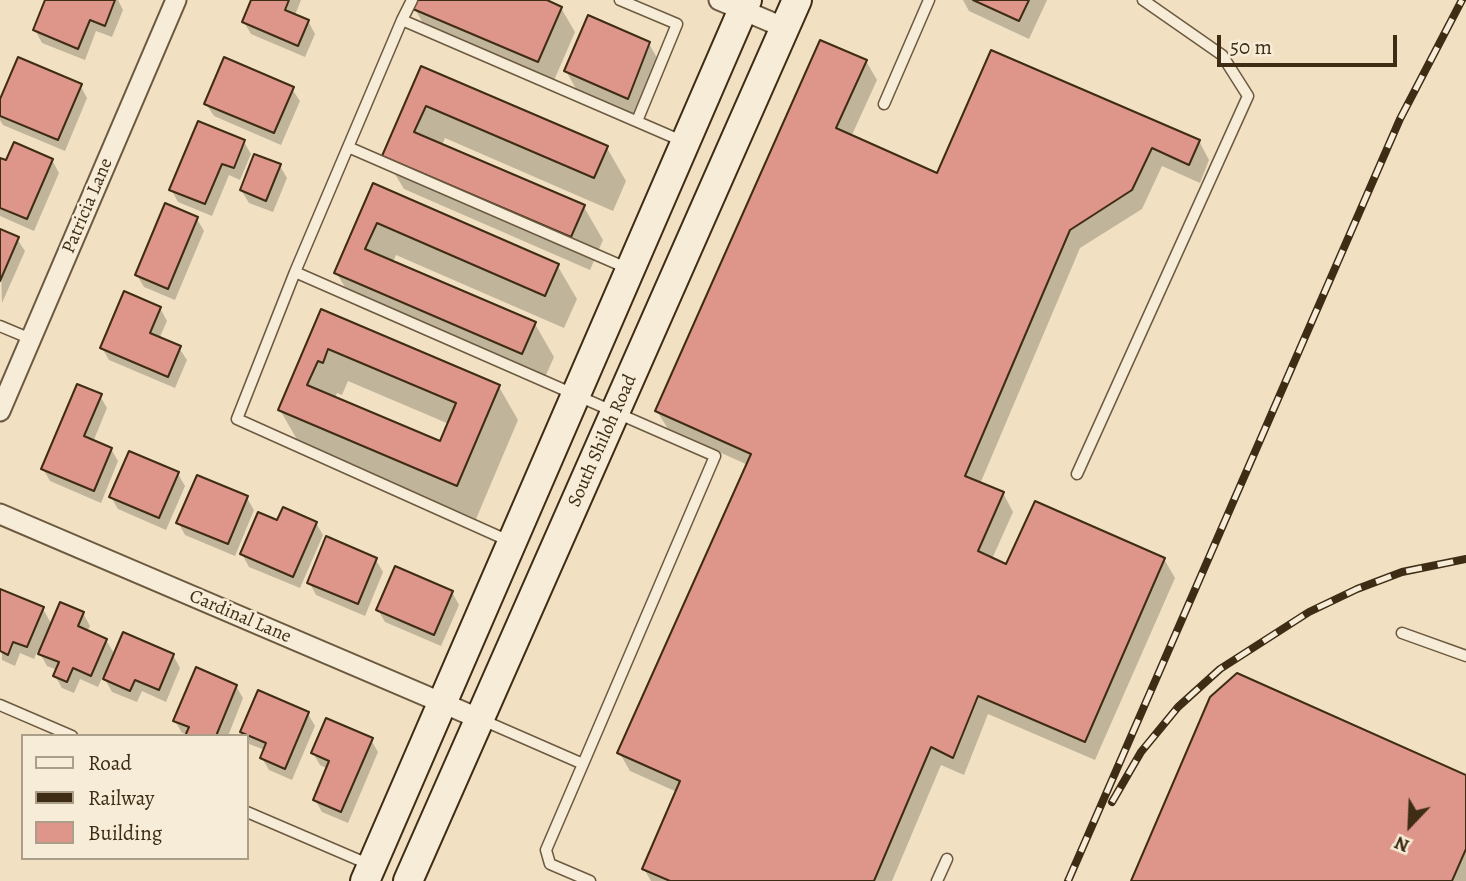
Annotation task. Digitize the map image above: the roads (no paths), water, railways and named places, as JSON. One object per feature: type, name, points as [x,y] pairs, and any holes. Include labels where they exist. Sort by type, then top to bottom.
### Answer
[{"type":"main road","name":"South Shiloh Road","points":[[408,881],[797,0]]},
{"type":"main road","points":[[368,873],[686,142],[736,3]]},
{"type":"street","name":"Patricia Lane","points":[[0,411],[176,0]]},
{"type":"street","points":[[736,3],[785,28]]},
{"type":"street","name":"Cardinal Lane","points":[[0,514],[480,719]]},
{"type":"lane","points":[[412,0],[295,272],[237,419],[513,543]]},
{"type":"lane","points":[[620,0],[677,24],[637,121]]},
{"type":"lane","points":[[884,104],[929,0]]},
{"type":"lane","points":[[1077,474],[1248,96],[1222,55],[1143,0]]},
{"type":"lane","points":[[402,20],[686,142]]},
{"type":"lane","points":[[348,147],[630,269]]},
{"type":"lane","points":[[295,272],[715,456],[546,850],[550,864],[590,881]]},
{"type":"lane","points":[[0,326],[31,339]]},
{"type":"lane","points":[[1402,634],[1466,656]]},
{"type":"lane","points":[[0,705],[67,734]]},
{"type":"lane","points":[[480,719],[583,764]]},
{"type":"lane","points":[[248,813],[368,873]]},
{"type":"lane","points":[[937,881],[947,859]]},
{"type":"railway","points":[[1068,881],[1400,119],[1462,0]]},
{"type":"railway","points":[[1112,802],[1141,752],[1178,707],[1220,669],[1309,612],[1357,589],[1402,572],[1466,559]]}]
